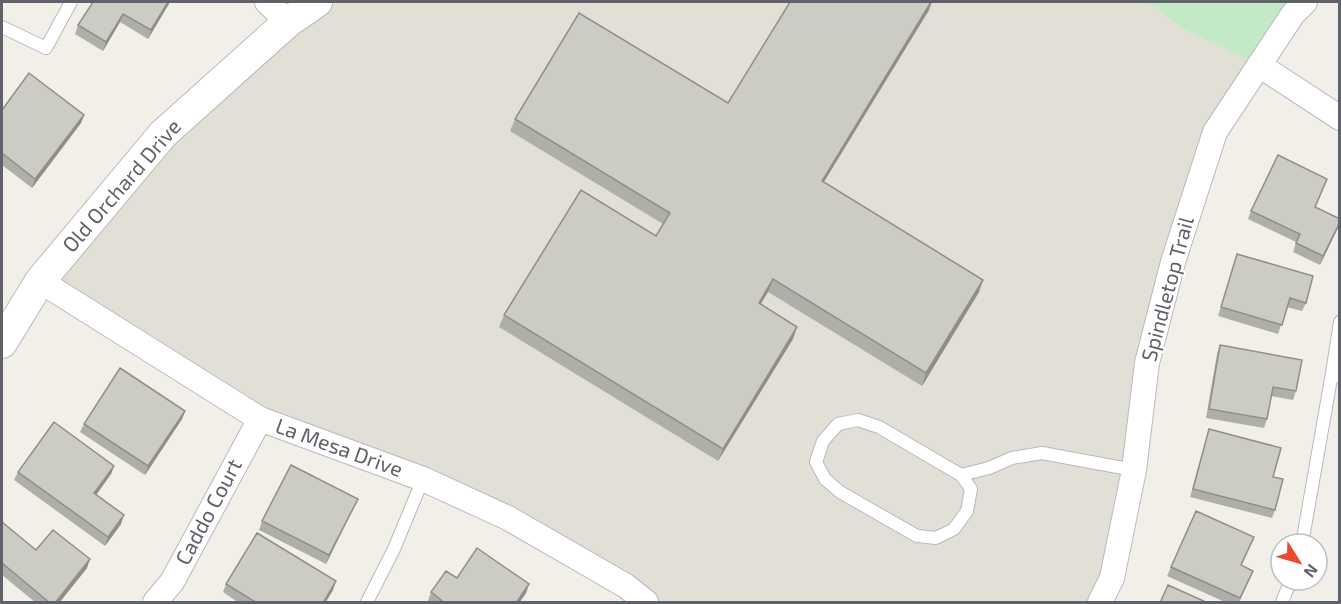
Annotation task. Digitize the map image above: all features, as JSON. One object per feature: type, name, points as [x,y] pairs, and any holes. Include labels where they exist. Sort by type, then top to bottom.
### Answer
[{"type":"street","points":[[267,2],[288,22]]},
{"type":"street","name":"Old Orchard Drive","points":[[2,343],[40,281],[163,134],[288,22],[317,2]]},
{"type":"street","name":"Spindletop Trail","points":[[1100,603],[1112,578],[1134,470],[1147,363],[1173,262],[1215,132],[1293,14],[1305,2]]},
{"type":"street","points":[[1259,65],[1340,118]]},
{"type":"street","name":"La Mesa Drive","points":[[40,281],[260,419],[423,478],[508,518],[620,594],[646,603]]},
{"type":"street","name":"Caddo Court","points":[[155,603],[172,582],[260,419]]},
{"type":"lane","points":[[2,27],[46,48],[70,2]]},
{"type":"lane","points":[[1304,532],[1336,374],[1340,322]]},
{"type":"lane","points":[[961,475],[971,489],[967,511],[954,529],[936,538],[917,536],[840,492],[825,479],[816,462],[823,441],[838,424],[858,420],[879,428],[961,475],[989,468],[1012,458],[1042,453],[1134,470]]},
{"type":"lane","points":[[368,603],[394,549],[423,478]]},
{"type":"shaded area","points":[[317,2],[1147,2],[1185,30],[1259,65],[1215,132],[1100,602],[646,602],[508,518],[260,419],[40,281],[163,134]]},
{"type":"green space","points":[[1147,2],[1305,2],[1259,65],[1185,30]]},
{"type":"building","points":[[93,2],[168,2],[151,30],[123,14],[106,42],[78,25]]},
{"type":"building","points":[[790,2],[931,2],[822,181],[983,280],[926,373],[773,279],[759,303],[797,327],[723,449],[504,315],[581,190],[656,236],[670,213],[515,119],[579,13],[728,103]]},
{"type":"building","points":[[29,73],[84,115],[35,179],[2,153],[2,110]]},
{"type":"building","points":[[1278,155],[1327,179],[1315,207],[1340,219],[1340,222],[1323,256],[1296,243],[1300,234],[1251,211]]},
{"type":"building","points":[[1237,254],[1313,276],[1306,303],[1290,298],[1282,325],[1221,307]]},
{"type":"building","points":[[1220,345],[1302,360],[1296,391],[1273,387],[1267,419],[1209,409]]},
{"type":"building","points":[[120,368],[185,411],[148,466],[84,424]]},
{"type":"building","points":[[54,422],[114,466],[94,493],[124,515],[108,537],[18,472]]},
{"type":"building","points":[[1209,429],[1281,448],[1273,477],[1283,479],[1275,510],[1193,489]]},
{"type":"building","points":[[291,465],[358,499],[329,555],[262,521]]},
{"type":"building","points":[[1196,511],[1254,537],[1241,565],[1253,571],[1240,598],[1171,567]]},
{"type":"building","points":[[2,522],[36,550],[53,530],[90,559],[55,603],[50,603],[2,563]]},
{"type":"building","points":[[257,533],[336,581],[323,603],[257,603],[226,584]]},
{"type":"building","points":[[477,548],[529,584],[516,603],[445,603],[431,592],[446,571],[457,578]]},
{"type":"building","points":[[1168,585],[1208,603],[1160,603]]}]
